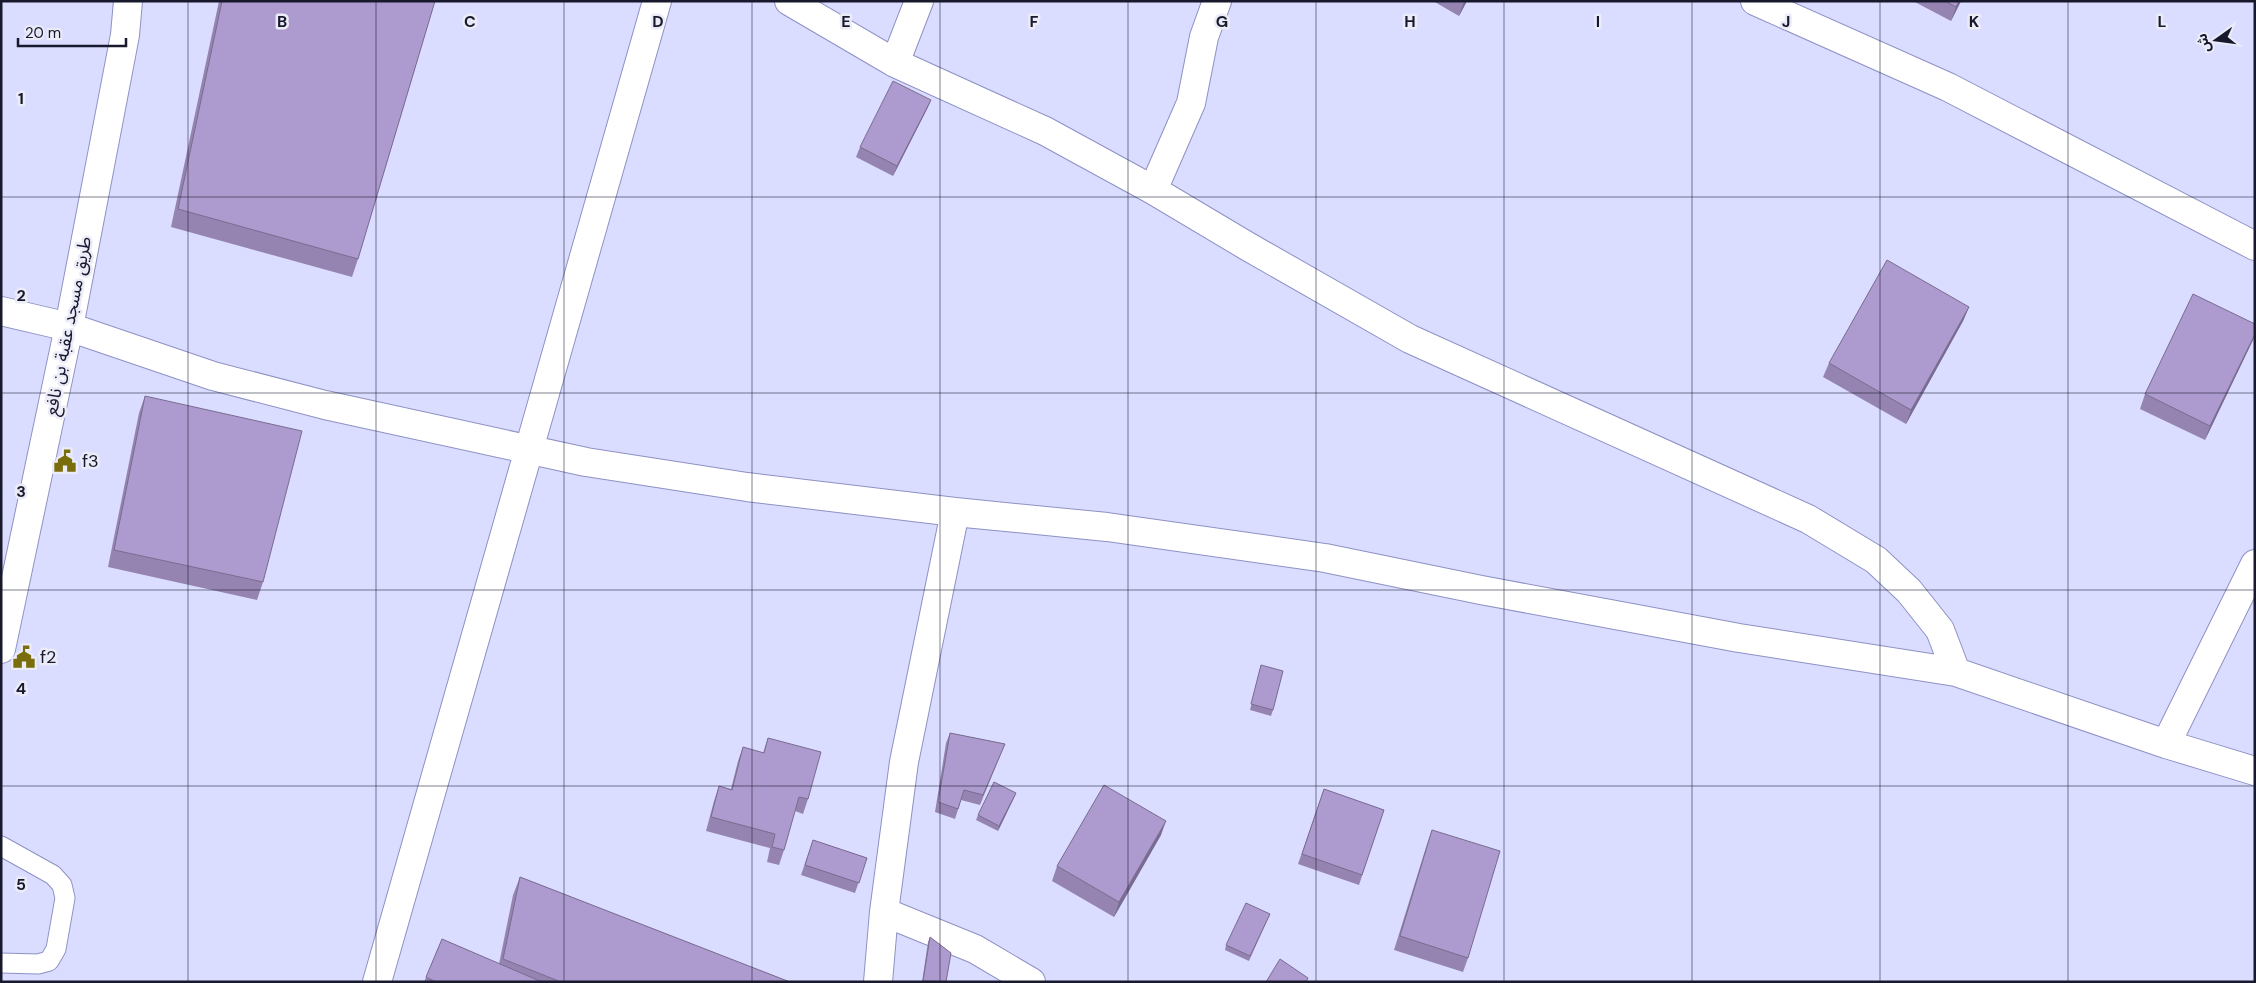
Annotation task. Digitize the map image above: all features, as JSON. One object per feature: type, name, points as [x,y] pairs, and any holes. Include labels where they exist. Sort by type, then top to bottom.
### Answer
[{"type":"street","name":"طريق مسجد عقبة بن نافع","points":[[1,649],[69,327],[125,35],[128,1]]},
{"type":"street","points":[[377,982],[657,1]]},
{"type":"street","points":[[789,1],[895,63],[1045,131],[1153,190],[1410,339],[1808,519],[1876,560],[1908,591],[1940,630],[1956,672]]},
{"type":"street","points":[[895,63],[919,1]]},
{"type":"street","points":[[1153,190],[1191,103],[1204,37],[1217,1]]},
{"type":"street","points":[[1755,1],[1948,87],[2255,246]]},
{"type":"street","points":[[1,311],[69,327],[213,376],[259,388],[325,405],[529,448],[586,462],[747,487],[955,512],[1107,527],[1325,558],[1480,590],[1739,638],[1956,672],[2166,744],[2255,771]]},
{"type":"street","points":[[878,982],[884,912],[904,762],[955,512]]},
{"type":"street","points":[[2166,744],[2255,564]]},
{"type":"street","points":[[884,912],[975,949],[1031,982]]},
{"type":"lane","points":[[1,846],[53,875],[62,885],[65,898],[56,950],[49,961],[38,964],[1,963]]},
{"type":"building","points":[[222,1],[435,1],[358,259],[178,209]]},
{"type":"building","points":[[1945,1],[1959,1],[1956,7]]},
{"type":"building","points":[[893,81],[931,100],[897,166],[860,147]]},
{"type":"building","points":[[1887,260],[1969,307],[1911,410],[1829,363]]},
{"type":"building","points":[[2193,294],[2255,324],[2255,334],[2210,426],[2145,394]]},
{"type":"building","points":[[145,396],[302,431],[263,582],[114,550]]},
{"type":"building","points":[[1261,665],[1283,671],[1273,710],[1251,704]]},
{"type":"building","points":[[950,733],[1005,744],[983,795],[964,790],[958,809],[938,802]]},
{"type":"building","points":[[768,738],[821,752],[808,799],[799,797],[784,850],[772,847],[775,834],[711,817],[719,786],[732,790],[743,747],[764,753]]},
{"type":"building","points":[[994,782],[1016,793],[999,826],[978,815]]},
{"type":"building","points":[[1104,785],[1166,821],[1119,902],[1057,866]]},
{"type":"building","points":[[1324,789],[1384,810],[1362,875],[1302,854]]},
{"type":"building","points":[[1432,830],[1500,851],[1468,958],[1400,936]]},
{"type":"building","points":[[813,840],[867,858],[859,883],[805,865]]},
{"type":"building","points":[[520,877],[790,982],[561,982],[503,959]]},
{"type":"building","points":[[1246,903],[1270,914],[1250,956],[1226,945]]},
{"type":"building","points":[[930,937],[951,953],[946,982],[923,981]]},
{"type":"building","points":[[442,939],[542,982],[436,982],[426,977]]},
{"type":"building","points":[[1280,959],[1308,978],[1306,982],[1266,982]]},
{"type":"place","name":"f3","points":[[65,461]]},
{"type":"place","name":"f2","points":[[24,657]]}]
